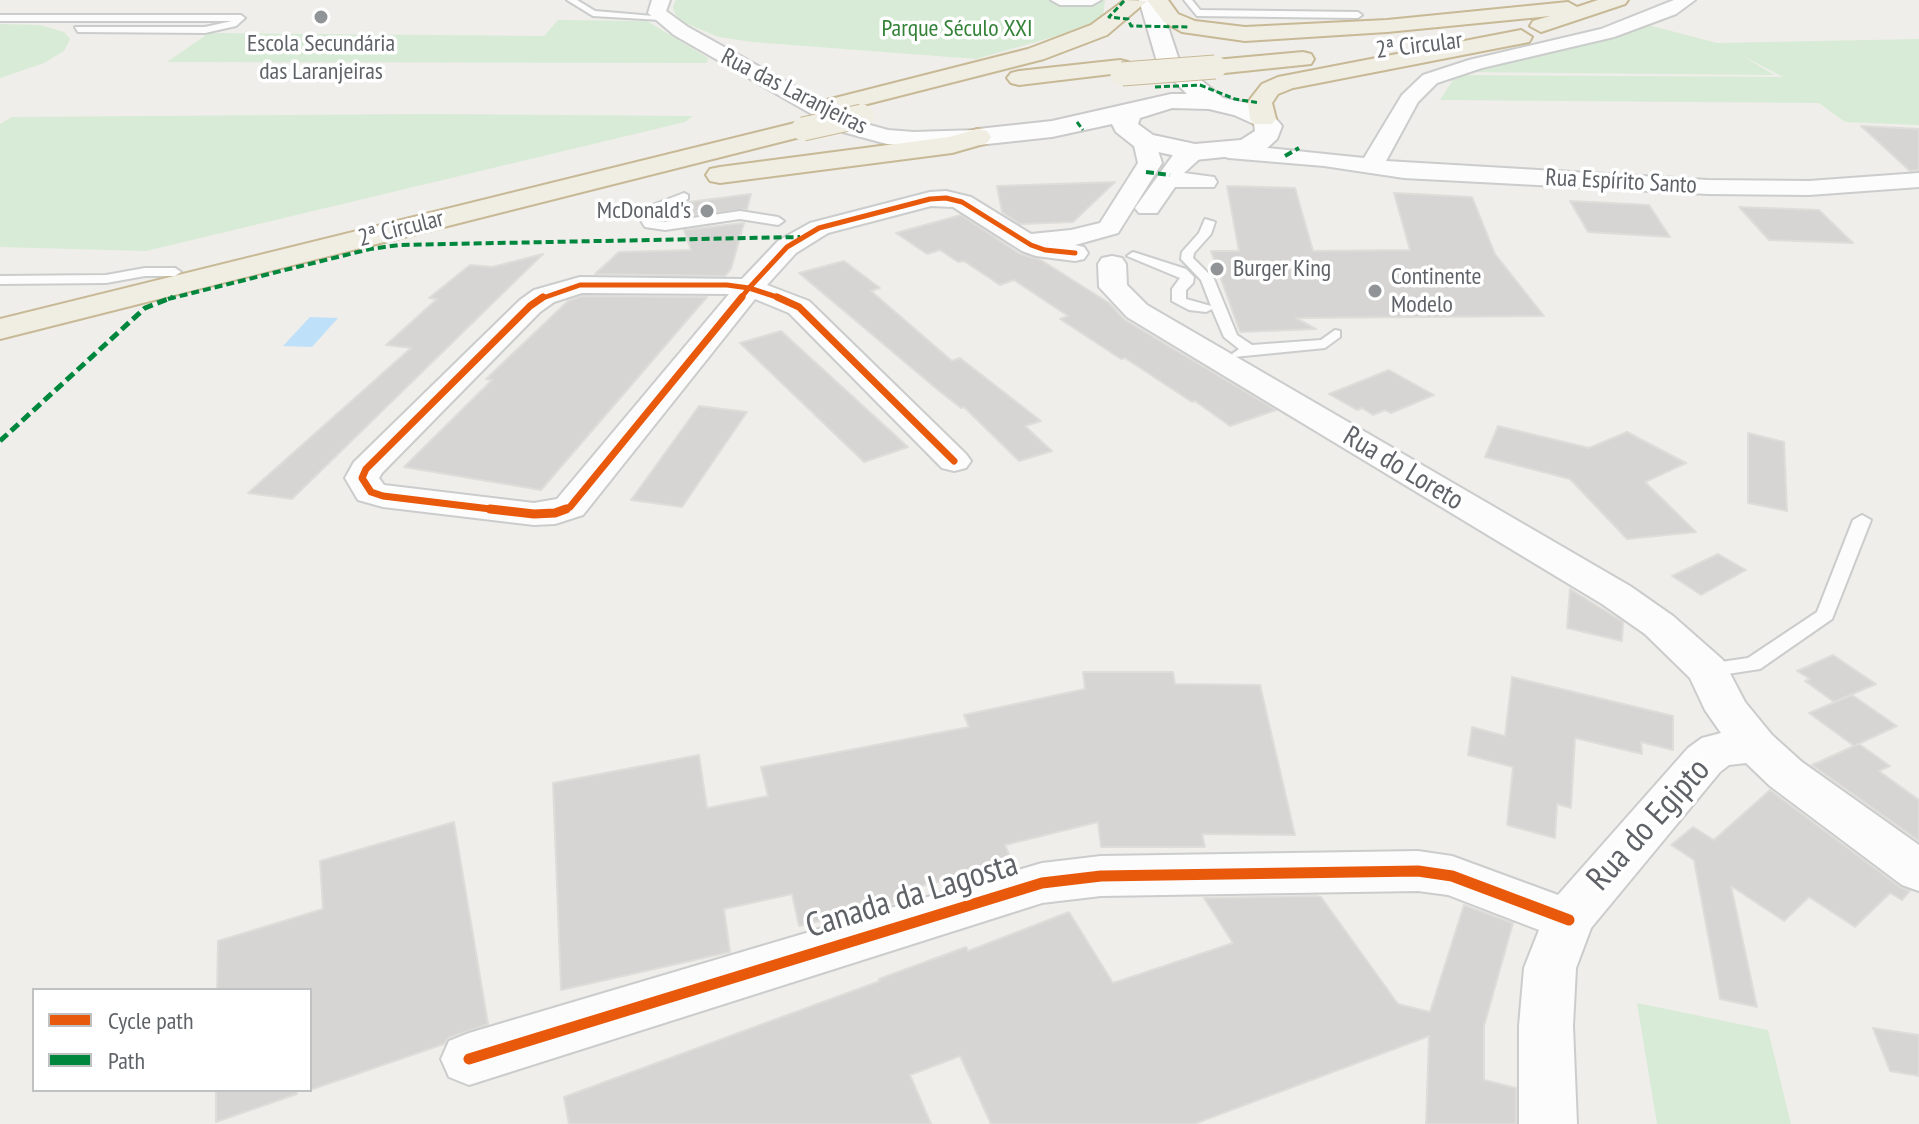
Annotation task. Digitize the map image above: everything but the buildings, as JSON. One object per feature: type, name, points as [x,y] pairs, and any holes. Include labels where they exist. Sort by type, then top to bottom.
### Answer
[{"type":"highway","points":[[798,125],[1036,54],[1099,30],[1145,0],[1190,27],[1245,34],[1387,26],[1578,4]]},
{"type":"highway","name":"2ª Circular","points":[[1213,63],[1425,47],[1547,24],[1618,0]]},
{"type":"highway","name":"2ª Circular","points":[[1213,63],[1414,41],[1474,31],[1578,4]]},
{"type":"highway","points":[[1266,126],[1260,103],[1270,89],[1286,82],[1490,45],[1538,33],[1547,24]]},
{"type":"highway","points":[[848,110],[950,88],[1213,63]]},
{"type":"highway","points":[[848,110],[1121,70]]},
{"type":"highway","name":"2ª Circular","points":[[0,329],[445,218],[798,125]]},
{"type":"highway","name":"2ª Circular","points":[[0,314],[458,200],[798,125]]},
{"type":"highway","points":[[445,218],[676,181],[952,145],[978,137]]},
{"type":"main road","points":[[1136,124],[1158,77],[1147,40],[1145,0]]},
{"type":"main road","points":[[1136,124],[1195,152],[1229,151],[1256,144],[1266,126],[1192,87],[1169,65],[1145,0]]},
{"type":"main road","points":[[1136,124],[1180,101],[1228,105]]},
{"type":"main road","name":"Rua das Laranjeiras","points":[[978,137],[1136,124]]},
{"type":"street","points":[[1060,0],[1092,0]]},
{"type":"street","points":[[1371,167],[1409,99],[1430,79],[1476,64],[1607,33],[1670,10],[1686,0]]},
{"type":"street","name":"Rua das Laranjeiras","points":[[661,8],[702,45],[750,68],[851,127],[887,137],[978,137]]},
{"type":"street","points":[[1117,246],[1150,163],[1136,124]]},
{"type":"street","points":[[1266,126],[1324,159]]},
{"type":"street","points":[[1229,151],[1324,159]]},
{"type":"street","points":[[954,461],[799,307],[782,298],[749,288],[699,284],[580,285],[544,296],[530,306],[366,469],[362,478],[364,485],[383,496],[534,514],[555,513],[570,507],[749,288],[800,237],[819,228],[930,199],[962,202],[1015,237],[1045,250],[1075,253],[1093,263],[1117,246],[1181,160],[1195,152]]},
{"type":"street","name":"Rua Espírito Santo","points":[[1324,159],[1371,167],[1708,187],[1809,188],[1919,180]]},
{"type":"street","points":[[1167,179],[1205,182]]},
{"type":"street","points":[[1015,237],[1117,246]]},
{"type":"street","name":"Rua do Loreto","points":[[1117,246],[1113,287],[1121,299],[1137,311],[1236,356],[1616,595],[1659,625],[1708,670]]},
{"type":"street","points":[[1708,670],[1727,710],[1756,746],[1786,774],[1919,871]]},
{"type":"street","name":"Rua do Egipto","points":[[1548,1124],[1546,1026],[1550,968],[1569,920],[1704,760],[1718,750],[1756,746]]},
{"type":"street","name":"Canada da Lagosta","points":[[469,1059],[998,895],[1042,883],[1086,877],[1418,871],[1452,876],[1569,920]]},
{"type":"lane","points":[[571,0],[597,14],[661,8]]},
{"type":"lane","points":[[1188,0],[1197,13],[1358,15]]},
{"type":"lane","points":[[0,18],[241,18],[233,24],[205,30],[78,29]]},
{"type":"lane","points":[[684,197],[646,212],[649,224],[665,226],[740,215],[778,221]]},
{"type":"lane","points":[[1209,222],[1205,234],[1188,252],[1187,259],[1207,279],[1236,356],[1325,344],[1335,334]]},
{"type":"lane","points":[[1117,246],[1181,272],[1187,277],[1186,283],[1179,289],[1179,301],[1206,308]]},
{"type":"lane","points":[[0,280],[106,279],[145,272],[175,272]]},
{"type":"lane","points":[[0,336],[37,320]]},
{"type":"lane","points":[[1708,670],[1753,664],[1825,615],[1862,520]]},
{"type":"green space","name":"Parque Século XXI","points":[[676,0],[1105,0],[1103,16],[1081,29],[976,59],[719,37],[685,23],[675,14],[673,7]]},
{"type":"green space","points":[[558,20],[647,21],[708,58],[707,63],[167,62],[209,33],[544,36]]},
{"type":"green space","points":[[0,24],[40,25],[64,32],[70,39],[64,51],[44,63],[0,78]]},
{"type":"green space","points":[[1644,24],[1717,43],[1919,39],[1919,125],[1845,122],[1819,103],[1440,100],[1456,75],[1783,77],[1741,55],[1774,75],[1460,72]]},
{"type":"green space","points":[[693,116],[685,122],[146,251],[0,247],[0,124],[12,117]]},
{"type":"green space","points":[[1637,1003],[1768,1030],[1791,1124],[1657,1124]]},
{"type":"water","points":[[310,317],[338,318],[312,347],[283,346]]},
{"type":"marked path","points":[[1124,1],[1109,17],[1128,19],[1131,26],[1190,27]]},
{"type":"marked path","points":[[1155,87],[1200,85],[1235,99],[1260,103]]},
{"type":"marked path","points":[[1077,122],[1083,130]]},
{"type":"marked path","points":[[1285,156],[1299,148]]},
{"type":"marked path","points":[[1146,172],[1170,175]]},
{"type":"marked path","points":[[0,441],[145,308],[182,293],[399,245],[800,237]]},
{"type":"cycle path","points":[[954,461],[799,307],[782,298],[749,288],[727,285],[580,285],[544,296],[530,306],[366,469],[362,478],[371,492],[383,496],[534,514],[555,513],[570,507],[749,288],[787,247],[819,228],[930,199],[946,198],[962,202],[1031,245],[1045,250],[1075,253]]},
{"type":"cycle path","points":[[469,1059],[1042,883],[1101,876],[1418,871],[1452,876],[1569,920]]},
{"type":"place","name":"Escola Secundária das Laranjeiras","points":[[321,17]]},
{"type":"place","name":"McDonald's","points":[[707,211]]},
{"type":"place","name":"Burger King","points":[[1217,269]]},
{"type":"place","name":"Continente Modelo","points":[[1375,291]]}]
